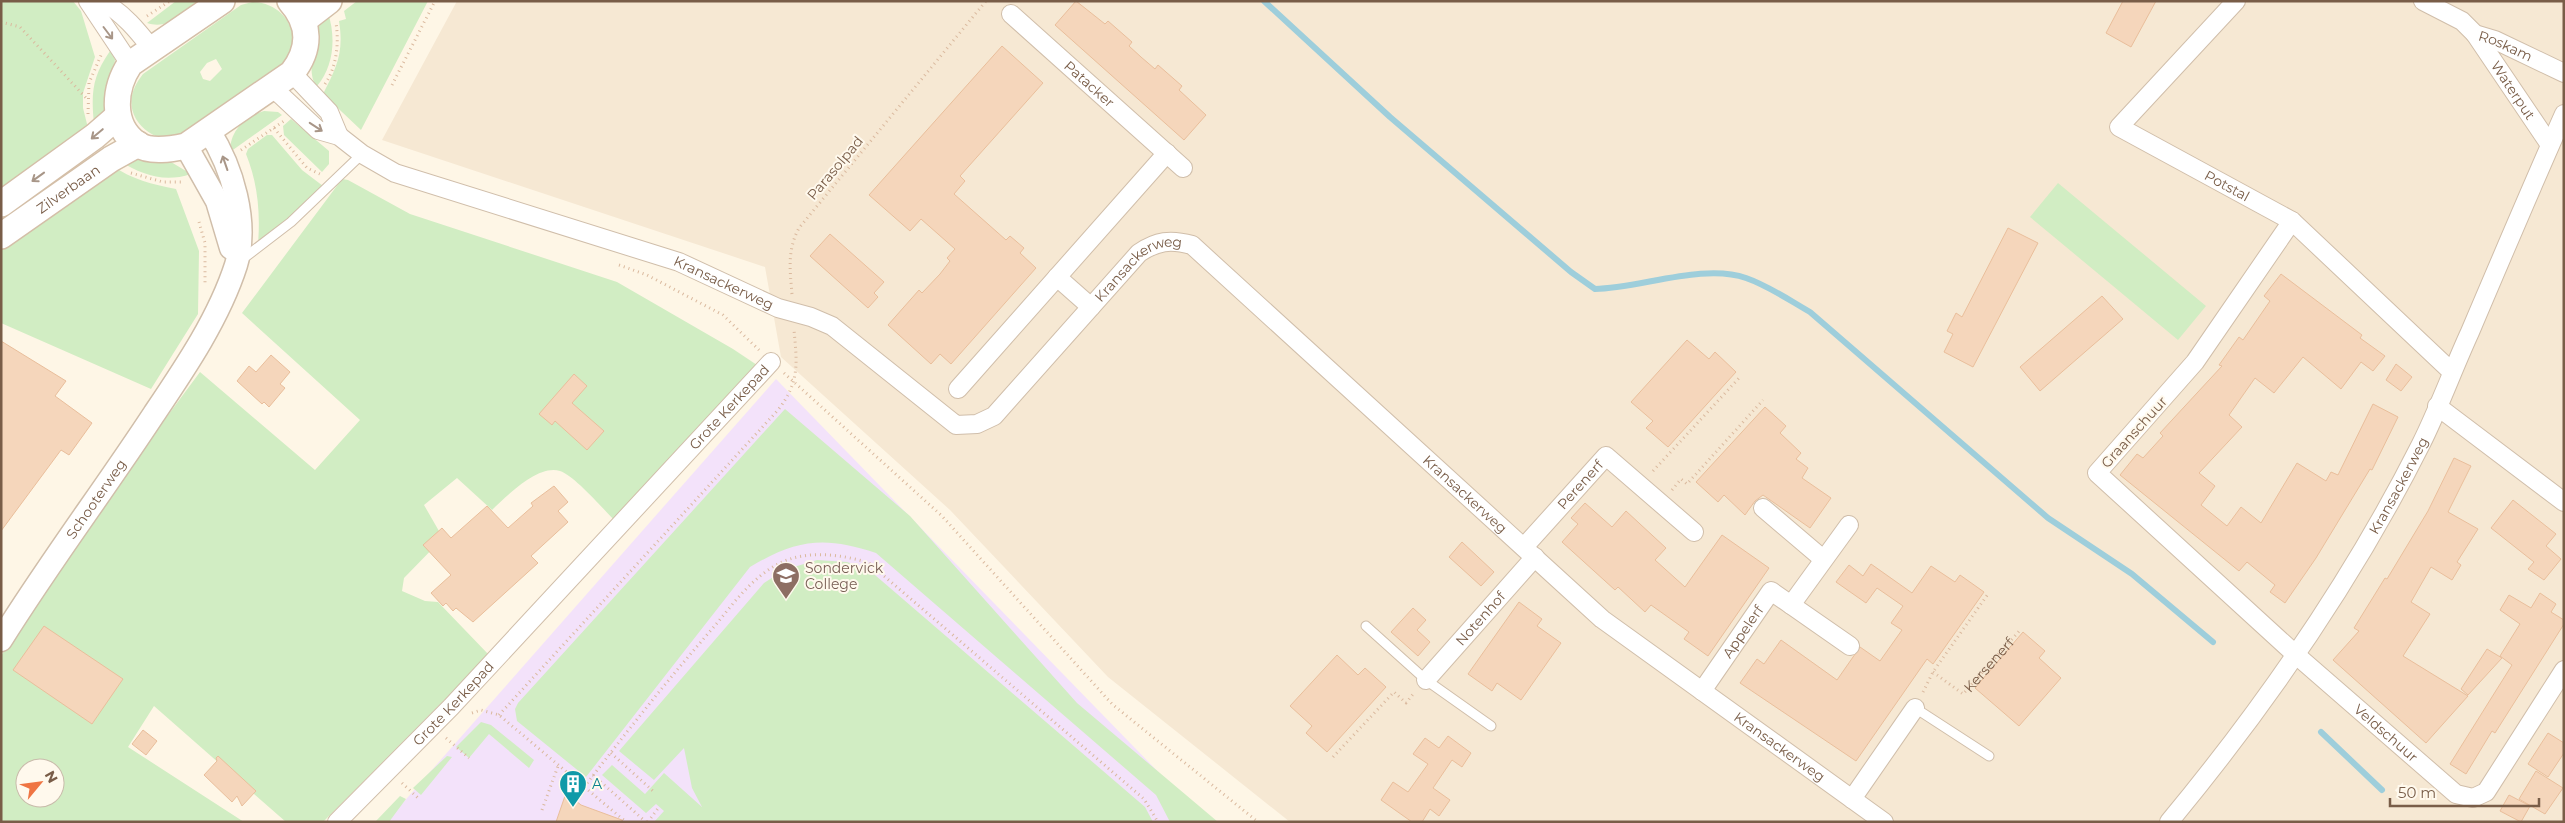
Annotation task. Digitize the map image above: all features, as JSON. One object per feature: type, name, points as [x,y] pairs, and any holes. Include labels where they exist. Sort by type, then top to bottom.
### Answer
[{"type":"main road","points":[[222,1],[130,64],[120,83],[118,116],[125,131],[138,144],[167,149],[186,146],[292,73],[301,61],[307,48],[296,11],[329,2]]},
{"type":"main road","name":"Zilverbaan","points":[[1,204],[95,136],[118,116]]},
{"type":"main road","name":"Zilverbaan","points":[[1,236],[111,159],[138,144]]},
{"type":"street","points":[[88,1],[130,64]]},
{"type":"street","points":[[102,1],[118,10],[134,26],[152,49]]},
{"type":"street","name":"Potstal","points":[[2236,1],[2119,127],[2292,220],[2452,372]]},
{"type":"street","name":"Roskam","points":[[2423,1],[2462,21],[2475,34],[2495,40],[2564,72]]},
{"type":"street","name":"Patacker","points":[[1011,14],[1183,168]]},
{"type":"street","name":"Waterput","points":[[2475,34],[2550,145]]},
{"type":"street","name":"Kransackerweg","points":[[292,73],[329,112],[339,136]]},
{"type":"street","name":"Kransackerweg","points":[[272,87],[296,112],[318,130],[339,136],[362,154],[395,173],[679,262],[760,300],[793,312],[811,316],[832,326],[956,425],[977,424],[994,416],[1139,253],[1154,243],[1174,240],[1192,245],[1602,618],[1884,822]]},
{"type":"street","name":"Kransackerweg","points":[[2169,822],[2223,757],[2295,654],[2362,553],[2422,443],[2564,114]]},
{"type":"street","name":"Schooterweg","points":[[1,640],[176,382],[214,315],[236,264],[240,230],[236,198],[225,161],[209,131]]},
{"type":"street","points":[[186,146],[218,201],[236,264]]},
{"type":"street","points":[[958,389],[1167,153]]},
{"type":"street","name":"Graanschuur","points":[[2292,220],[2196,362],[2097,473],[2295,654]]},
{"type":"street","points":[[1057,277],[1091,307]]},
{"type":"street","name":"Grote Kerkepad","points":[[337,822],[458,700],[771,362]]},
{"type":"street","points":[[2437,406],[2564,502]]},
{"type":"street","name":"Perenerf","points":[[1529,552],[1606,456],[1694,532]]},
{"type":"street","points":[[1763,508],[1823,559]]},
{"type":"street","points":[[1791,605],[1848,525]]},
{"type":"street","name":"Notenhof","points":[[1426,680],[1529,552]]},
{"type":"street","name":"Appelerf","points":[[1702,691],[1772,591],[1850,646]]},
{"type":"street","name":"Veldschuur","points":[[2295,654],[2456,794],[2473,798],[2486,792],[2564,670]]},
{"type":"street","points":[[1852,799],[1916,708]]},
{"type":"lane","points":[[236,264],[291,222],[362,154]]},
{"type":"lane","points":[[1366,626],[1426,680],[1491,726]]},
{"type":"lane","points":[[1916,708],[1989,756]]},
{"type":"path","points":[[148,16],[170,1]]},
{"type":"path","points":[[392,85],[435,1]]},
{"type":"path","name":"Parasolpad","points":[[795,381],[797,361],[789,256],[793,239],[799,228],[986,1]]},
{"type":"path","points":[[314,98],[330,78],[336,51],[338,37],[335,19],[329,2]]},
{"type":"path","points":[[1,22],[20,27],[88,99]]},
{"type":"path","points":[[240,151],[296,112]]},
{"type":"path","points":[[274,128],[307,168],[333,180],[347,168]]},
{"type":"path","points":[[182,183],[186,188]]},
{"type":"path","points":[[198,220],[205,243],[206,290]]},
{"type":"path","name":"Grote Kerkepad","points":[[614,263],[647,275],[723,315],[771,362]]},
{"type":"path","points":[[771,362],[795,381],[942,516],[1112,704],[1258,822]]},
{"type":"path","points":[[1639,486],[1740,376]]},
{"type":"path","points":[[626,822],[499,715],[778,410],[788,397],[795,381]]},
{"type":"path","points":[[1660,503],[1681,479],[1688,484],[1763,400]]},
{"type":"path","points":[[584,787],[686,659],[756,578],[781,563],[804,555],[850,557],[869,563],[1144,799],[1158,822]]},
{"type":"path","points":[[1916,708],[1933,672],[1988,594]]},
{"type":"path","name":"Kersenerf","points":[[1933,672],[1963,694],[2021,629]]},
{"type":"path","points":[[1333,757],[1394,692],[1406,703]]},
{"type":"path","points":[[446,738],[469,758]]},
{"type":"path","points":[[611,753],[653,791]]},
{"type":"path","points":[[542,810],[558,766]]},
{"type":"path","points":[[593,775],[647,822],[659,807]]},
{"type":"path","points":[[402,783],[418,798]]},
{"type":"shaded area","points":[[457,1],[2564,1],[2564,822],[1290,822],[1108,677],[950,510],[781,357],[765,267],[382,140]]},
{"type":"shaded area","name":"Sondervick College","points":[[776,379],[1207,822],[386,822]]},
{"type":"green space","points":[[1,1],[73,1],[81,11],[95,57],[83,93],[83,108],[89,132],[1,192]]},
{"type":"green space","points":[[176,1],[204,1],[170,22],[155,25],[147,23]]},
{"type":"green space","points":[[357,1],[428,1],[361,130],[323,94],[332,76],[340,51],[339,21],[346,19],[344,11]]},
{"type":"green space","points":[[252,2],[263,3],[281,13],[287,20],[291,29],[292,39],[291,49],[286,59],[256,85],[189,132],[167,138],[149,133],[139,123],[133,113],[131,101],[139,79],[143,74],[241,5]],"holes":[[[216,59],[222,69],[210,81],[203,79],[200,72],[207,63]]]},
{"type":"green space","points":[[328,13],[333,41],[332,51],[327,70],[317,86],[312,75],[311,66],[313,48],[319,26]]},
{"type":"green space","points":[[110,51],[115,59],[114,69],[104,113],[94,124],[94,86],[99,69]]},
{"type":"green space","points":[[264,111],[278,112],[282,115],[230,152],[235,131],[244,121]]},
{"type":"green space","points":[[291,119],[329,151],[329,164],[322,172],[284,135],[283,126]]},
{"type":"green space","points":[[267,135],[272,135],[302,170],[323,186],[257,254],[259,229],[258,203],[254,178],[246,154],[248,149]]},
{"type":"green space","points":[[138,156],[171,162],[191,174],[181,177],[163,178],[145,174],[119,161]]},
{"type":"green space","points":[[112,165],[135,178],[176,189],[199,251],[198,314],[151,389],[1,323],[1,242]]},
{"type":"green space","points":[[342,179],[348,180],[410,214],[617,282],[733,349],[757,365],[617,523],[573,479],[560,471],[551,470],[542,472],[523,483],[492,510],[457,478],[424,505],[443,538],[404,578],[402,591],[425,601],[438,602],[489,655],[323,822],[286,822],[154,706],[128,747],[244,822],[1,822],[1,656],[56,566],[200,372],[315,470],[360,420],[242,313]]},
{"type":"green space","points":[[2058,183],[2206,306],[2178,340],[2030,217]]},
{"type":"green space","points":[[785,409],[910,516],[1077,703],[1218,822],[1170,822],[1156,795],[876,553],[841,544],[812,543],[797,546],[782,551],[750,567],[586,777],[517,721],[515,709],[518,703]]},
{"type":"green space","points":[[817,560],[847,562],[868,569],[1145,807],[1153,822],[654,822],[664,811],[656,804],[646,813],[602,775],[612,765],[645,794],[664,773],[702,807],[692,788],[684,748],[654,780],[619,751],[764,583],[784,570]]},
{"type":"green space","points":[[481,722],[491,725],[534,760],[529,768],[489,734],[469,758],[456,747]]},
{"type":"green space","points":[[447,756],[452,757],[421,795],[413,788]]},
{"type":"green space","points":[[400,796],[406,799],[389,822],[375,822]]},
{"type":"building","points":[[1076,1],[1105,24],[1108,21],[1132,42],[1129,46],[1155,69],[1158,65],[1182,86],[1179,90],[1206,115],[1184,140],[1055,25]]},
{"type":"building","points":[[2123,1],[2156,1],[2131,47],[2106,33]]},
{"type":"building","points":[[1002,46],[1043,83],[960,176],[965,181],[954,194],[1006,240],[1010,236],[1024,248],[1020,253],[1036,268],[951,364],[940,354],[931,364],[888,325],[919,290],[922,293],[940,274],[950,261],[947,258],[955,249],[921,219],[910,231],[869,195]]},
{"type":"building","points":[[2008,228],[2038,243],[1973,367],[1944,352],[1953,334],[1947,331],[1956,313],[1962,317]]},
{"type":"building","points":[[830,234],[884,282],[874,293],[878,297],[868,308],[810,256]]},
{"type":"building","points":[[2281,274],[2362,335],[2360,338],[2385,356],[2373,371],[2361,362],[2341,389],[2303,357],[2274,393],[2255,378],[2229,415],[2242,427],[2199,473],[2215,486],[2201,505],[2227,526],[2241,507],[2261,523],[2297,463],[2326,481],[2331,472],[2338,475],[2373,404],[2398,417],[2372,470],[2370,469],[2316,558],[2285,603],[2270,592],[2275,585],[2247,562],[2239,571],[2120,475],[2137,454],[2143,458],[2163,436],[2160,433],[2222,366],[2219,365],[2239,337],[2243,340],[2270,301],[2264,296]]},
{"type":"building","points":[[2102,296],[2123,319],[2040,391],[2020,367]]},
{"type":"building","points":[[1687,340],[1709,359],[1715,352],[1736,372],[1668,447],[1646,428],[1653,421],[1631,402]]},
{"type":"building","points":[[1,341],[66,381],[55,396],[92,423],[69,455],[61,450],[1,531]]},
{"type":"building","points":[[271,355],[290,372],[280,384],[285,388],[269,407],[264,402],[262,404],[237,381],[249,366],[256,372]]},
{"type":"building","points":[[2396,364],[2412,377],[2401,391],[2386,380]]},
{"type":"building","points":[[574,374],[587,386],[572,403],[604,431],[587,450],[555,421],[552,425],[539,414]]},
{"type":"building","points":[[1765,407],[1786,426],[1780,433],[1801,453],[1796,459],[1808,468],[1802,478],[1831,498],[1810,528],[1763,495],[1755,501],[1745,515],[1724,495],[1718,502],[1696,482]]},
{"type":"building","points":[[2454,458],[2471,466],[2448,512],[2478,529],[2457,562],[2461,565],[2452,580],[2431,567],[2411,602],[2430,614],[2403,656],[2468,696],[2426,743],[2333,660],[2359,631],[2354,628],[2385,578],[2387,579],[2428,511]]},
{"type":"building","points":[[554,486],[568,502],[558,511],[568,522],[531,556],[538,563],[473,622],[456,608],[453,611],[446,603],[443,606],[431,593],[451,575],[423,545],[442,528],[451,538],[487,506],[508,528],[533,506],[531,503]]},
{"type":"building","points":[[2513,500],[2556,534],[2546,546],[2561,559],[2544,580],[2528,569],[2534,562],[2491,528]]},
{"type":"building","points":[[1585,503],[1612,527],[1626,511],[1666,548],[1655,560],[1685,587],[1722,535],[1769,568],[1708,656],[1684,639],[1689,632],[1651,605],[1645,612],[1618,587],[1615,590],[1562,542],[1578,524],[1571,518]]},
{"type":"building","points":[[1462,542],[1494,572],[1481,586],[1449,557]]},
{"type":"building","points":[[1871,564],[1912,593],[1931,566],[1955,582],[1960,575],[1984,592],[1933,664],[1927,659],[1856,761],[1740,683],[1757,659],[1764,664],[1781,640],[1837,680],[1860,647],[1880,661],[1902,630],[1891,623],[1903,606],[1877,588],[1866,603],[1836,582],[1849,565],[1863,576]]},
{"type":"building","points":[[2540,593],[2556,604],[2551,612],[2564,620],[2564,624],[2495,733],[2492,731],[2466,774],[2450,764],[2512,665],[2500,656],[2520,624],[2500,610],[2509,595],[2531,608]]},
{"type":"building","points":[[1519,602],[1542,619],[1537,626],[1561,643],[1521,700],[1497,683],[1492,691],[1468,674]]},
{"type":"building","points":[[1413,608],[1426,620],[1417,630],[1430,642],[1418,656],[1391,632]]},
{"type":"building","points":[[44,626],[123,679],[92,724],[13,670]]},
{"type":"building","points":[[2023,632],[2045,651],[2039,658],[2061,678],[2019,726],[1975,688]]},
{"type":"building","points":[[2487,649],[2502,658],[2468,695],[2461,689]]},
{"type":"building","points":[[1337,655],[1358,675],[1365,668],[1386,687],[1327,752],[1306,733],[1312,726],[1290,706]]},
{"type":"building","points":[[143,730],[157,741],[146,755],[132,744]]},
{"type":"building","points":[[2548,733],[2564,743],[2564,753],[2548,777],[2528,764]]},
{"type":"building","points":[[1448,736],[1471,753],[1462,767],[1452,760],[1433,788],[1450,800],[1439,816],[1430,809],[1422,822],[1412,822],[1381,800],[1393,782],[1408,792],[1428,764],[1413,754],[1425,738],[1439,748]]},
{"type":"building","points":[[218,756],[256,791],[242,806],[237,796],[232,802],[204,775],[217,761],[216,758]]},
{"type":"building","points":[[2536,771],[2563,788],[2545,814],[2519,799]]},
{"type":"building","name":"A","points":[[566,793],[581,805],[622,820],[622,822],[556,822]]},
{"type":"building","points":[[2509,795],[2530,806],[2521,822],[2500,811]]},
{"type":"waterway","points":[[1264,1],[1390,117],[1571,272],[1595,289],[1711,273],[1729,274],[1746,278],[1779,294],[1810,312],[2048,518],[2132,574],[2213,642]]},
{"type":"waterway","points":[[2321,732],[2382,790]]},
{"type":"place","name":"Sondervick College","points":[[786,600]]},
{"type":"place","name":"A","points":[[573,808]]}]
